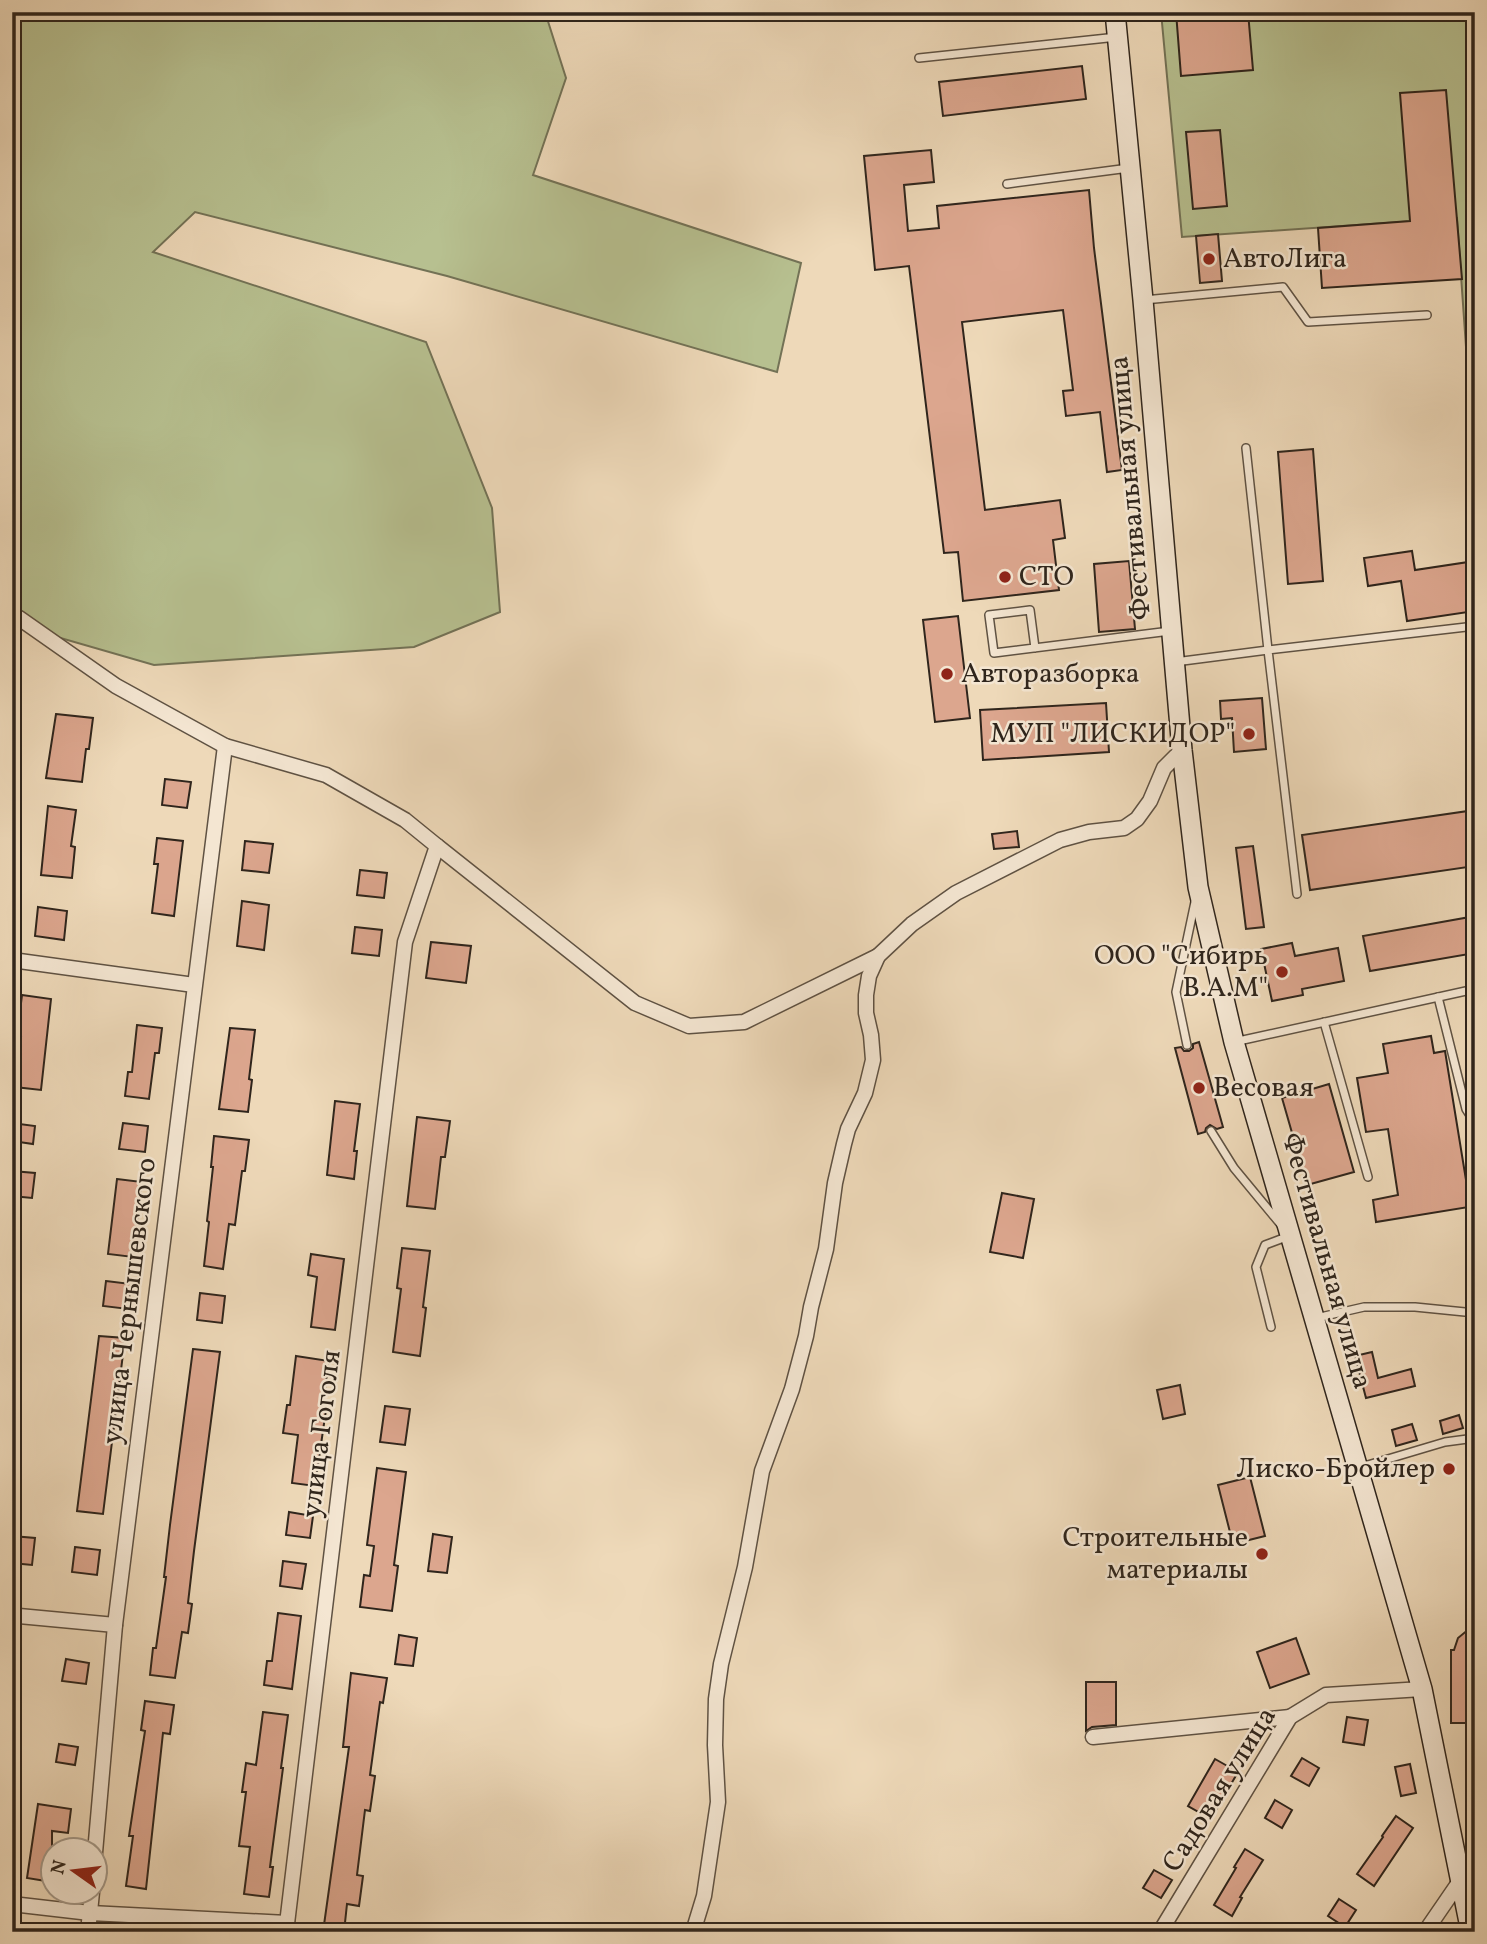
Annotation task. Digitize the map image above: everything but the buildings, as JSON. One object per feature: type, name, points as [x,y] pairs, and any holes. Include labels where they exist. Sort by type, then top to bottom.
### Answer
[{"type":"main road","name":"Фестивальная улица","points":[[1115,12],[1182,750],[1198,887],[1234,1042],[1422,1689],[1471,1932]]},
{"type":"street","points":[[12,617],[19,618],[116,686],[225,746],[326,775],[405,820],[635,1003],[689,1026],[744,1022],[878,956],[912,924],[956,893],[1013,863],[1060,840],[1089,832],[1124,828],[1137,819],[1150,801],[1164,768],[1182,750]]},
{"type":"street","name":"улица Чернышевского","points":[[96,1836],[115,1625],[225,746]]},
{"type":"street","name":"улица Гоголя","points":[[287,1928],[405,942],[437,846]]},
{"type":"street","points":[[693,1932],[704,1896],[718,1802],[716,1699],[721,1664],[745,1567],[762,1471],[792,1389],[806,1336],[826,1249],[835,1182],[844,1144],[865,1093],[873,1060],[866,995],[869,976],[878,956]]},
{"type":"street","points":[[12,960],[194,985]]},
{"type":"street","points":[[14,1615],[115,1625]]},
{"type":"street","name":"Садовая улица","points":[[1160,1932],[1290,1717],[1326,1695],[1422,1689]]},
{"type":"street","points":[[1093,1737],[1290,1717]]},
{"type":"street","points":[[1425,1932],[1460,1881]]},
{"type":"street","points":[[12,1904],[90,1913],[287,1928]]},
{"type":"street","points":[[88,1932],[91,1906]]},
{"type":"lane","points":[[919,58],[1118,37]]},
{"type":"lane","points":[[1007,184],[1130,168]]},
{"type":"lane","points":[[1143,300],[1283,287],[1308,322],[1427,315]]},
{"type":"lane","points":[[1246,448],[1297,894]]},
{"type":"lane","points":[[1035,648],[1031,610],[989,615],[994,653],[1035,648],[1171,631]]},
{"type":"lane","points":[[1174,662],[1475,626]]},
{"type":"lane","points":[[1187,1045],[1176,992],[1198,887]]},
{"type":"lane","points":[[1234,1042],[1475,989]]},
{"type":"lane","points":[[1438,997],[1466,1109],[1475,1123]]},
{"type":"lane","points":[[1324,1022],[1368,1177]]},
{"type":"lane","points":[[1211,1131],[1234,1168],[1289,1236],[1265,1245],[1256,1267],[1271,1327]]},
{"type":"lane","points":[[1313,1319],[1363,1307],[1415,1307],[1475,1313]]},
{"type":"lane","points":[[1357,1468],[1446,1442],[1475,1438]]},
{"type":"green space","points":[[12,12],[545,12],[566,78],[533,175],[801,263],[777,372],[447,276],[195,212],[153,252],[426,342],[492,508],[500,612],[414,647],[154,665],[12,624]]},
{"type":"green space","points":[[1161,12],[1475,12],[1475,346],[1466,347],[1457,218],[1182,237]]},
{"type":"place","name":"АвтоЛига","points":[[1209,259]]},
{"type":"place","name":"СТО","points":[[1005,577]]},
{"type":"place","name":"Авторазборка","points":[[947,674]]},
{"type":"place","name":"МУП \"ЛИСКИДОР\"","points":[[1249,734]]},
{"type":"place","name":"ООО \"Сибирь В.А.М\"","points":[[1282,972]]},
{"type":"place","name":"Весовая","points":[[1199,1088]]},
{"type":"place","name":"Лиско-Бройлер","points":[[1449,1469]]},
{"type":"place","name":"Строительные материалы","points":[[1262,1554]]}]
